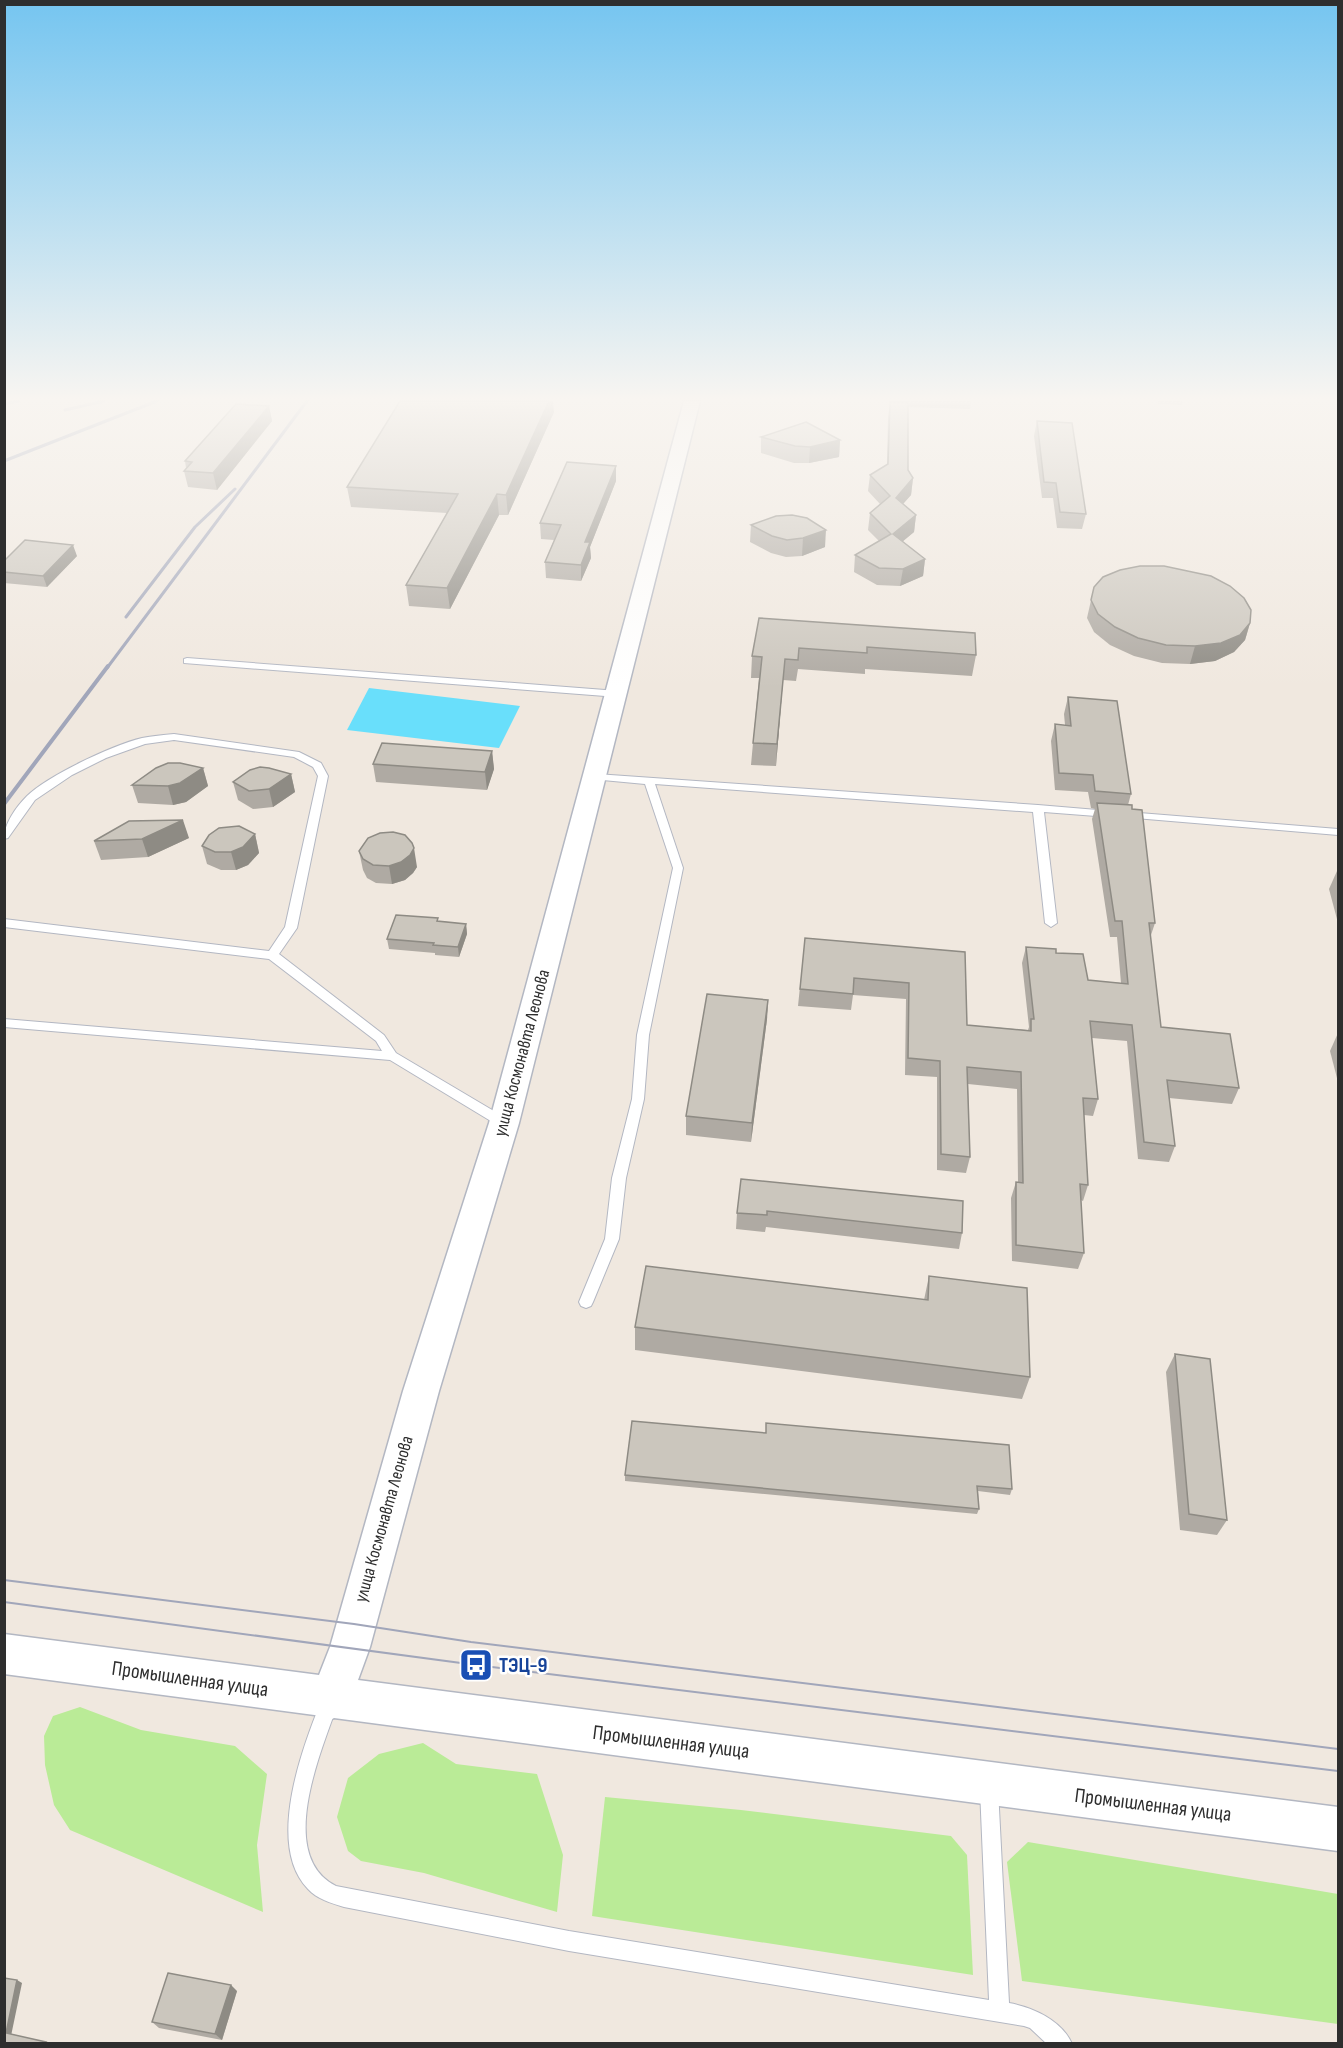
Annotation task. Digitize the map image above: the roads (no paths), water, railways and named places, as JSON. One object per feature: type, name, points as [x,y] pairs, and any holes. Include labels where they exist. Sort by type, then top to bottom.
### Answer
[{"type":"street","name":"улица Космонавта Леонова","points":[[330,1699],[350,1647],[421,1391],[504,1123],[668,497]]},
{"type":"street","name":"Промышленная улица","points":[[4,1654],[330,1699],[1338,1829]]},
{"type":"lane","points":[[187,661],[618,694]]},
{"type":"lane","points":[[4,836],[31,798],[68,773],[103,756],[143,741],[174,737],[296,754],[317,765],[323,777],[291,928],[272,955]]},
{"type":"lane","points":[[596,777],[1338,832]]},
{"type":"lane","points":[[586,1302],[612,1239],[619,1178],[638,1099],[643,1035],[678,868],[649,780]]},
{"type":"lane","points":[[1038,808],[1051,923]]},
{"type":"lane","points":[[4,923],[272,955],[380,1038],[392,1056],[504,1123]]},
{"type":"lane","points":[[4,1023],[392,1056]]},
{"type":"lane","points":[[330,1699],[303,1787],[297,1823],[297,1845],[303,1865],[312,1880],[325,1891],[344,1898],[569,1941],[1024,2016],[1037,2021],[1062,2043]]},
{"type":"lane","points":[[989,1784],[999,2012]]},
{"type":"water","points":[[369,688],[520,706],[499,748],[347,730]]},
{"type":"tram line","points":[[4,1580],[354,1624],[471,1642],[1338,1749]]},
{"type":"tram line","points":[[4,1602],[476,1665],[1338,1771]]},
{"type":"railway","points":[[126,617],[195,527],[227,497]]},
{"type":"railway","points":[[107,668],[235,497]]},
{"type":"railway","points":[[4,804],[108,666]]},
{"type":"place","name":"ТЭЦ-9","points":[[476,1665]]}]
